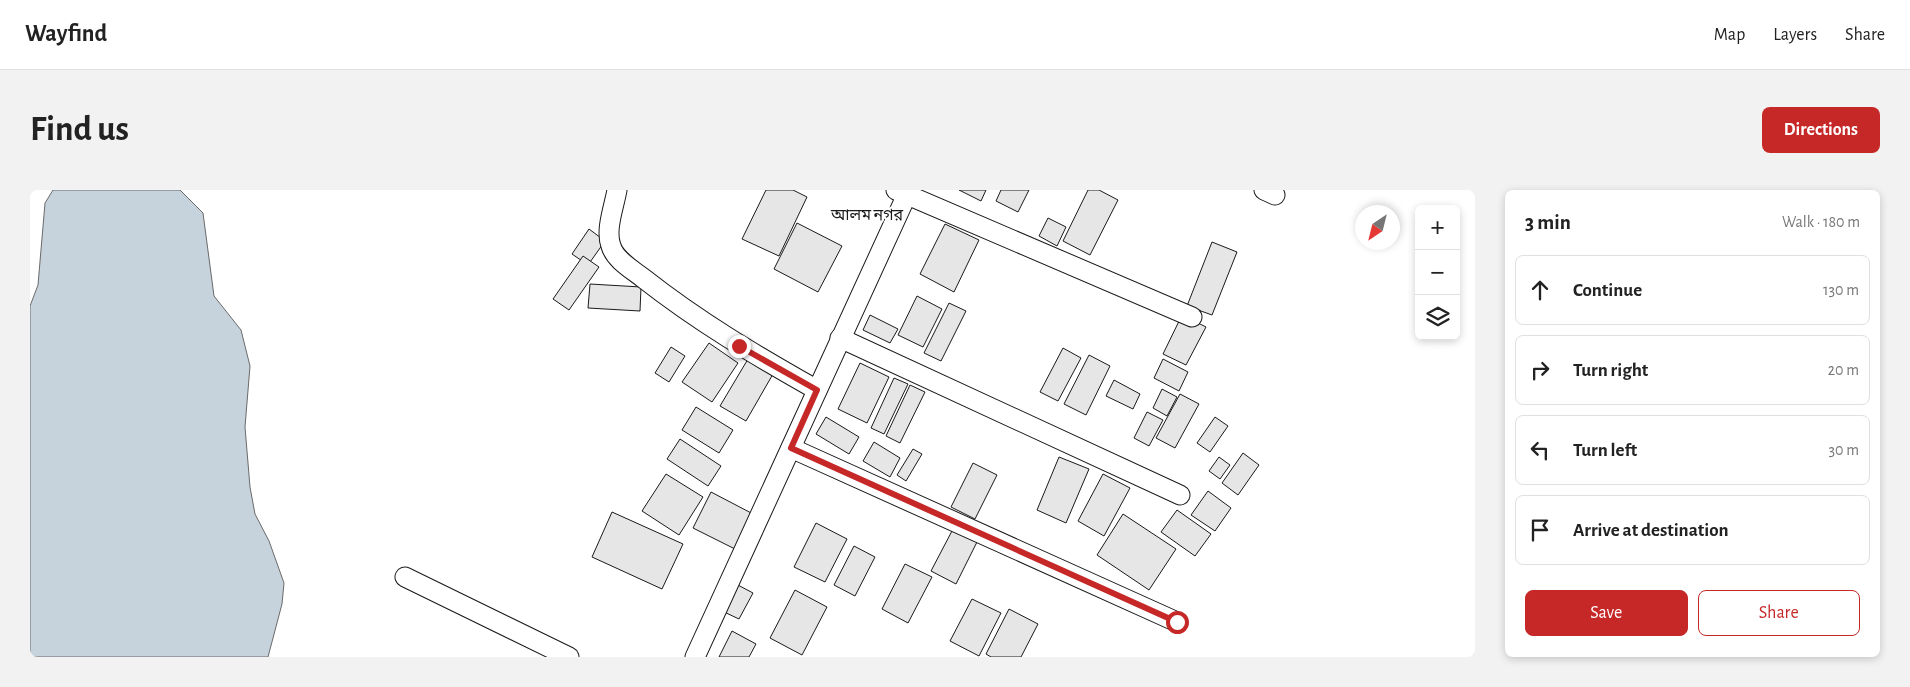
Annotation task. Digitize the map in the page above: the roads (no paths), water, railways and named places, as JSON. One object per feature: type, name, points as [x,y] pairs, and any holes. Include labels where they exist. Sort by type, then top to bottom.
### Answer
[{"type":"street","points":[[618,190],[608,236],[611,249],[620,260],[670,299],[739,346],[817,390]]},
{"type":"street","points":[[695,657],[791,448],[904,192],[1192,317]]},
{"type":"street","points":[[840,338],[1180,495]]},
{"type":"street","points":[[791,448],[1177,622]]},
{"type":"street","points":[[405,577],[568,657]]},
{"type":"district","name":"আলম নগর","points":[[867,214]]}]
